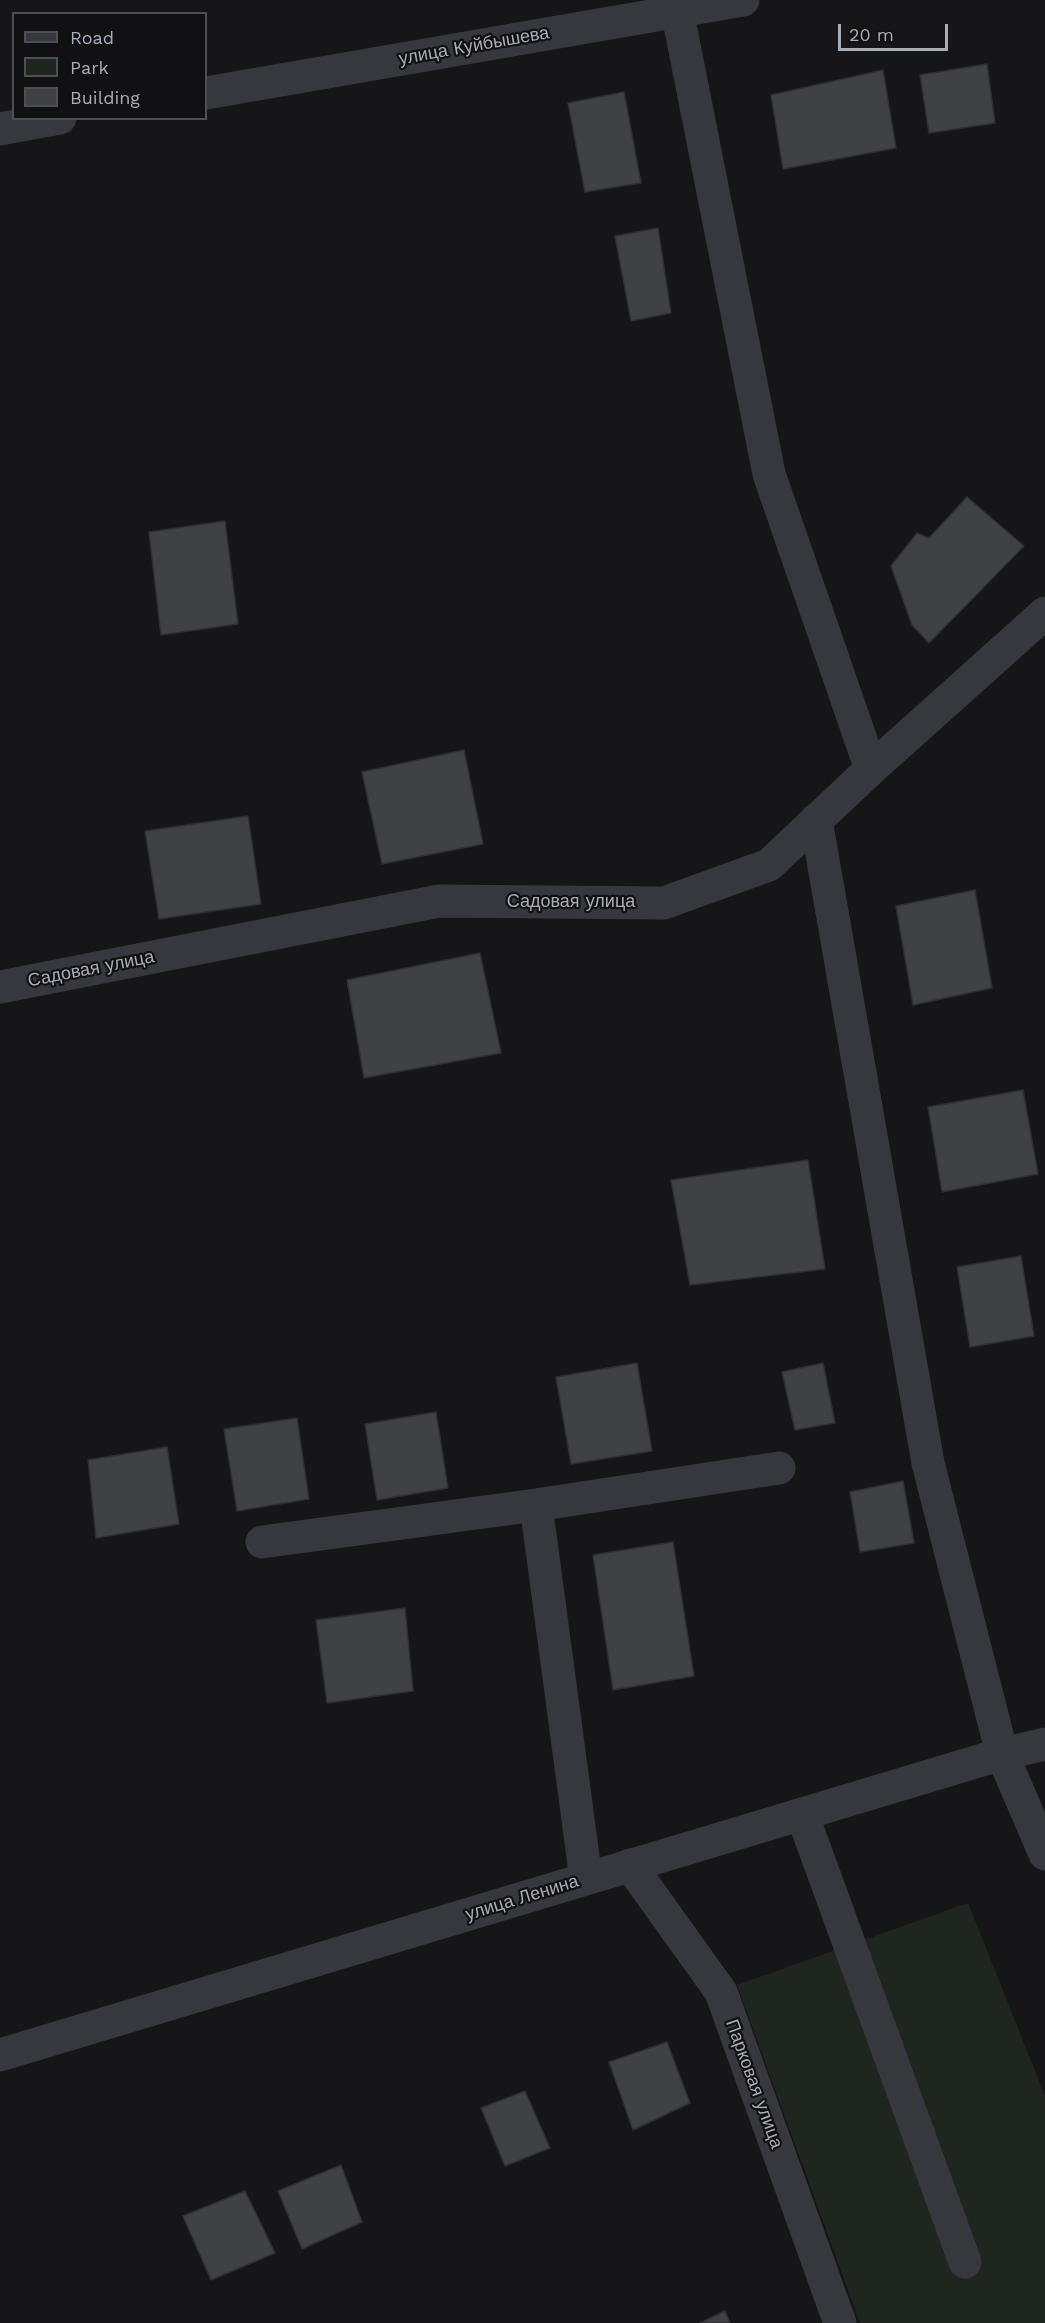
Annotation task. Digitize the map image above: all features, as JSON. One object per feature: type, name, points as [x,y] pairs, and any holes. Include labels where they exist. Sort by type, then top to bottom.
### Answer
[{"type":"street","name":"улица Куйбышева","points":[[207,93],[742,0]]},
{"type":"street","points":[[677,10],[769,474],[871,770]]},
{"type":"street","points":[[0,129],[49,120]]},
{"type":"street","name":"Садовая улица","points":[[0,987],[440,901],[664,903],[769,865],[1045,613]]},
{"type":"street","points":[[816,820],[928,1463],[1002,1754],[1045,1854]]},
{"type":"street","points":[[262,1542],[779,1468]]},
{"type":"street","points":[[536,1504],[586,1879]]},
{"type":"street","name":"улица Ленина","points":[[0,2055],[1002,1754],[1045,1744]]},
{"type":"street","points":[[802,1814],[965,2262]]},
{"type":"street","name":"Парковая улица","points":[[630,1865],[721,1992],[840,2323]]},
{"type":"green space","points":[[968,1903],[1045,2096],[1045,2323],[860,2323],[737,1985]]},
{"type":"building","points":[[987,64],[995,123],[929,133],[920,75]]},
{"type":"building","points":[[883,70],[896,148],[783,169],[771,95]]},
{"type":"building","points":[[624,92],[641,183],[585,192],[568,103]]},
{"type":"building","points":[[658,228],[671,313],[631,321],[615,236]]},
{"type":"building","points":[[967,497],[1024,546],[929,643],[912,625],[891,566],[917,533],[929,538]]},
{"type":"building","points":[[225,521],[238,624],[161,635],[149,532]]},
{"type":"building","points":[[464,750],[483,844],[382,864],[362,772]]},
{"type":"building","points":[[248,816],[261,904],[159,919],[145,831]]},
{"type":"building","points":[[975,890],[992,988],[913,1005],[896,906]]},
{"type":"building","points":[[480,953],[501,1053],[364,1078],[347,980]]},
{"type":"building","points":[[1023,1090],[1038,1174],[942,1192],[928,1107]]},
{"type":"building","points":[[808,1160],[825,1269],[690,1285],[671,1180]]},
{"type":"building","points":[[1021,1256],[1034,1336],[970,1347],[957,1267]]},
{"type":"building","points":[[637,1363],[652,1451],[571,1464],[556,1377]]},
{"type":"building","points":[[823,1363],[835,1423],[795,1430],[782,1372]]},
{"type":"building","points":[[436,1412],[448,1488],[377,1500],[365,1424]]},
{"type":"building","points":[[297,1418],[309,1499],[237,1511],[224,1429]]},
{"type":"building","points":[[167,1447],[179,1524],[96,1538],[88,1460]]},
{"type":"building","points":[[903,1481],[914,1543],[860,1552],[850,1492]]},
{"type":"building","points":[[673,1542],[694,1676],[613,1690],[593,1555]]},
{"type":"building","points":[[405,1608],[413,1691],[327,1703],[316,1620]]},
{"type":"building","points":[[667,2042],[690,2103],[633,2130],[609,2062]]},
{"type":"building","points":[[525,2091],[550,2148],[505,2166],[481,2108]]},
{"type":"building","points":[[341,2165],[362,2222],[302,2249],[278,2191]]},
{"type":"building","points":[[245,2191],[275,2253],[211,2280],[183,2216]]},
{"type":"building","points":[[725,2311],[730,2323],[700,2323]]}]
